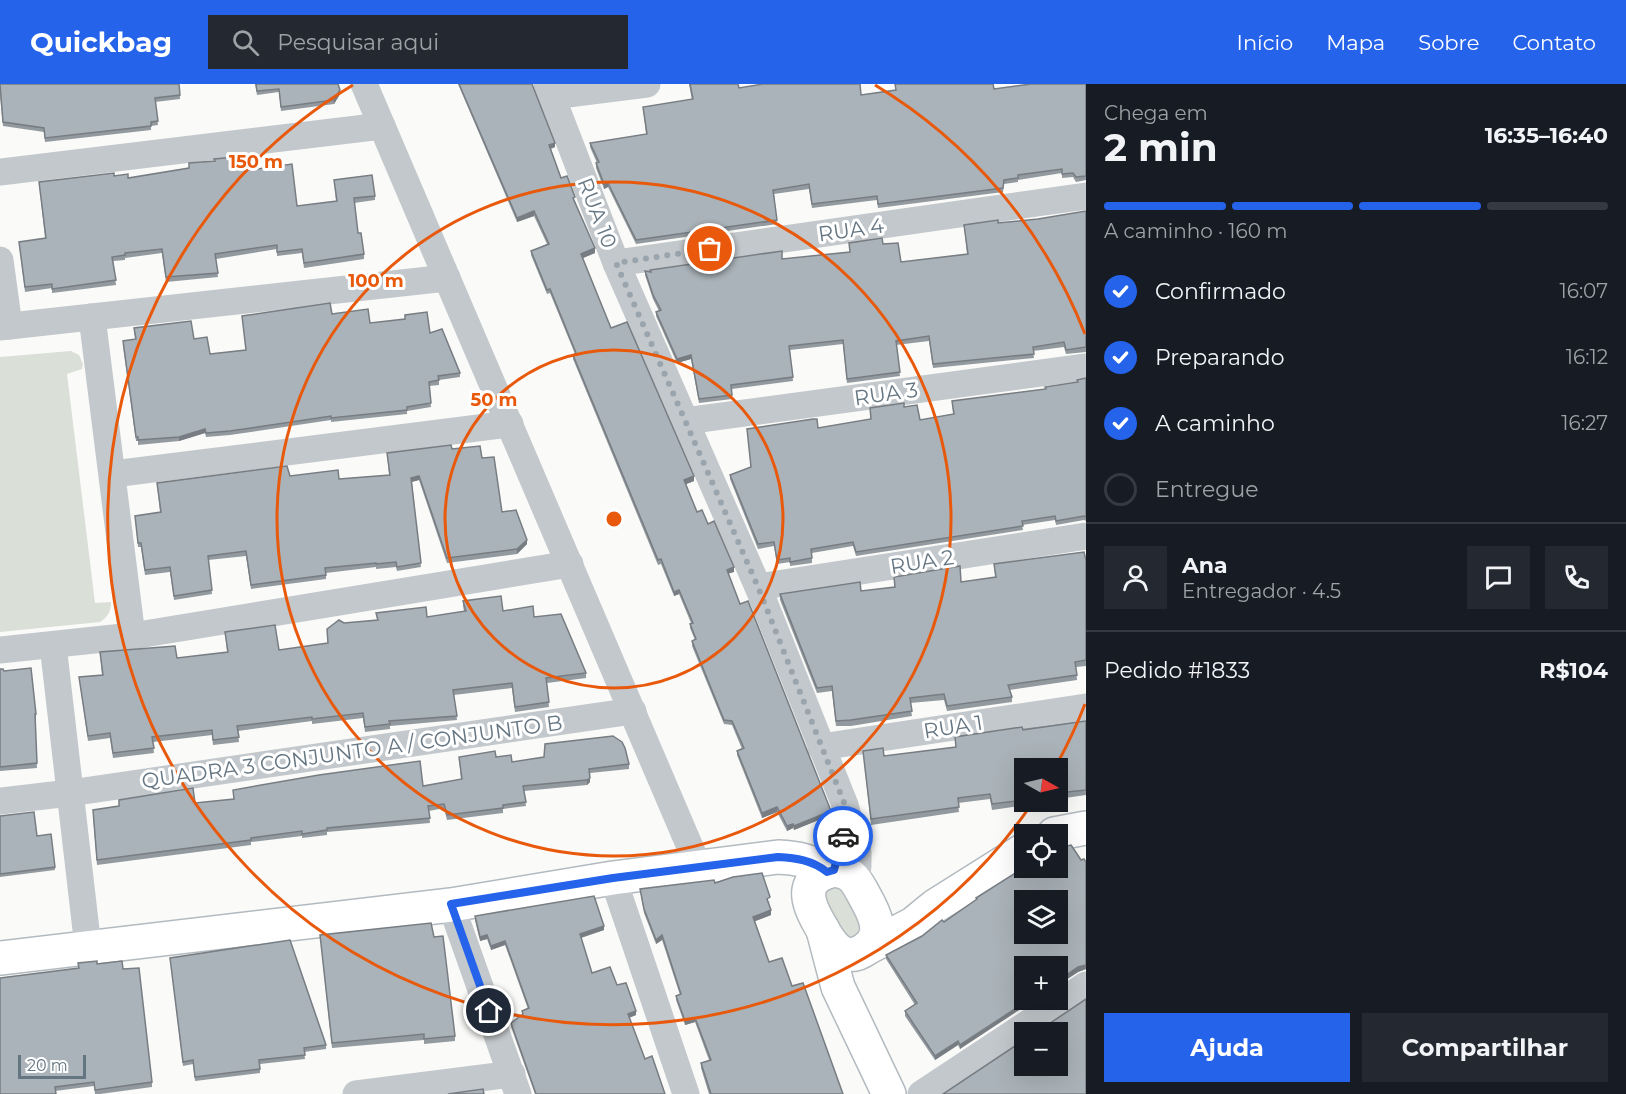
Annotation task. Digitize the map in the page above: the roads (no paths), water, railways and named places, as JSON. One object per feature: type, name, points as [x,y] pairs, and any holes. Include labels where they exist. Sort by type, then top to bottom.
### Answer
[{"type":"street","points":[[364,84],[699,868]]},
{"type":"street","points":[[550,90],[647,84]]},
{"type":"street","name":"RUA 10","points":[[550,90],[616,263],[758,587],[845,805],[858,852],[839,875]]},
{"type":"street","points":[[0,172],[382,126]]},
{"type":"street","name":"RUA 4","points":[[616,263],[1086,196]]},
{"type":"street","points":[[0,260],[4,327],[447,278]]},
{"type":"street","points":[[92,317],[132,636]]},
{"type":"street","name":"RUA 3","points":[[685,421],[1086,367]]},
{"type":"street","points":[[113,474],[510,424]]},
{"type":"street","name":"RUA 2","points":[[758,587],[1086,536]]},
{"type":"street","points":[[0,650],[132,636],[570,564]]},
{"type":"street","points":[[53,645],[88,947]]},
{"type":"street","name":"RUA 1","points":[[821,747],[1086,707]]},
{"type":"street","name":"QUADRA 3 CONJUNTO A / CONJUNTO B","points":[[0,801],[70,793],[633,711]]},
{"type":"street","points":[[1068,831],[1086,828]]},
{"type":"street","points":[[753,859],[788,873],[797,881],[831,945],[840,951],[860,951],[913,924],[935,906],[1014,856]]},
{"type":"street","points":[[0,958],[451,904],[613,878],[778,857],[799,859],[839,875],[874,912],[877,933],[860,951],[853,972],[856,1022]]},
{"type":"street","points":[[839,875],[817,877],[808,893],[838,987],[889,1094]]},
{"type":"street","points":[[613,878],[686,1094]]},
{"type":"street","points":[[356,1094],[515,1084],[451,904]]},
{"type":"street","points":[[874,912],[901,914],[935,906]]},
{"type":"street","points":[[921,1094],[1086,985]]}]
